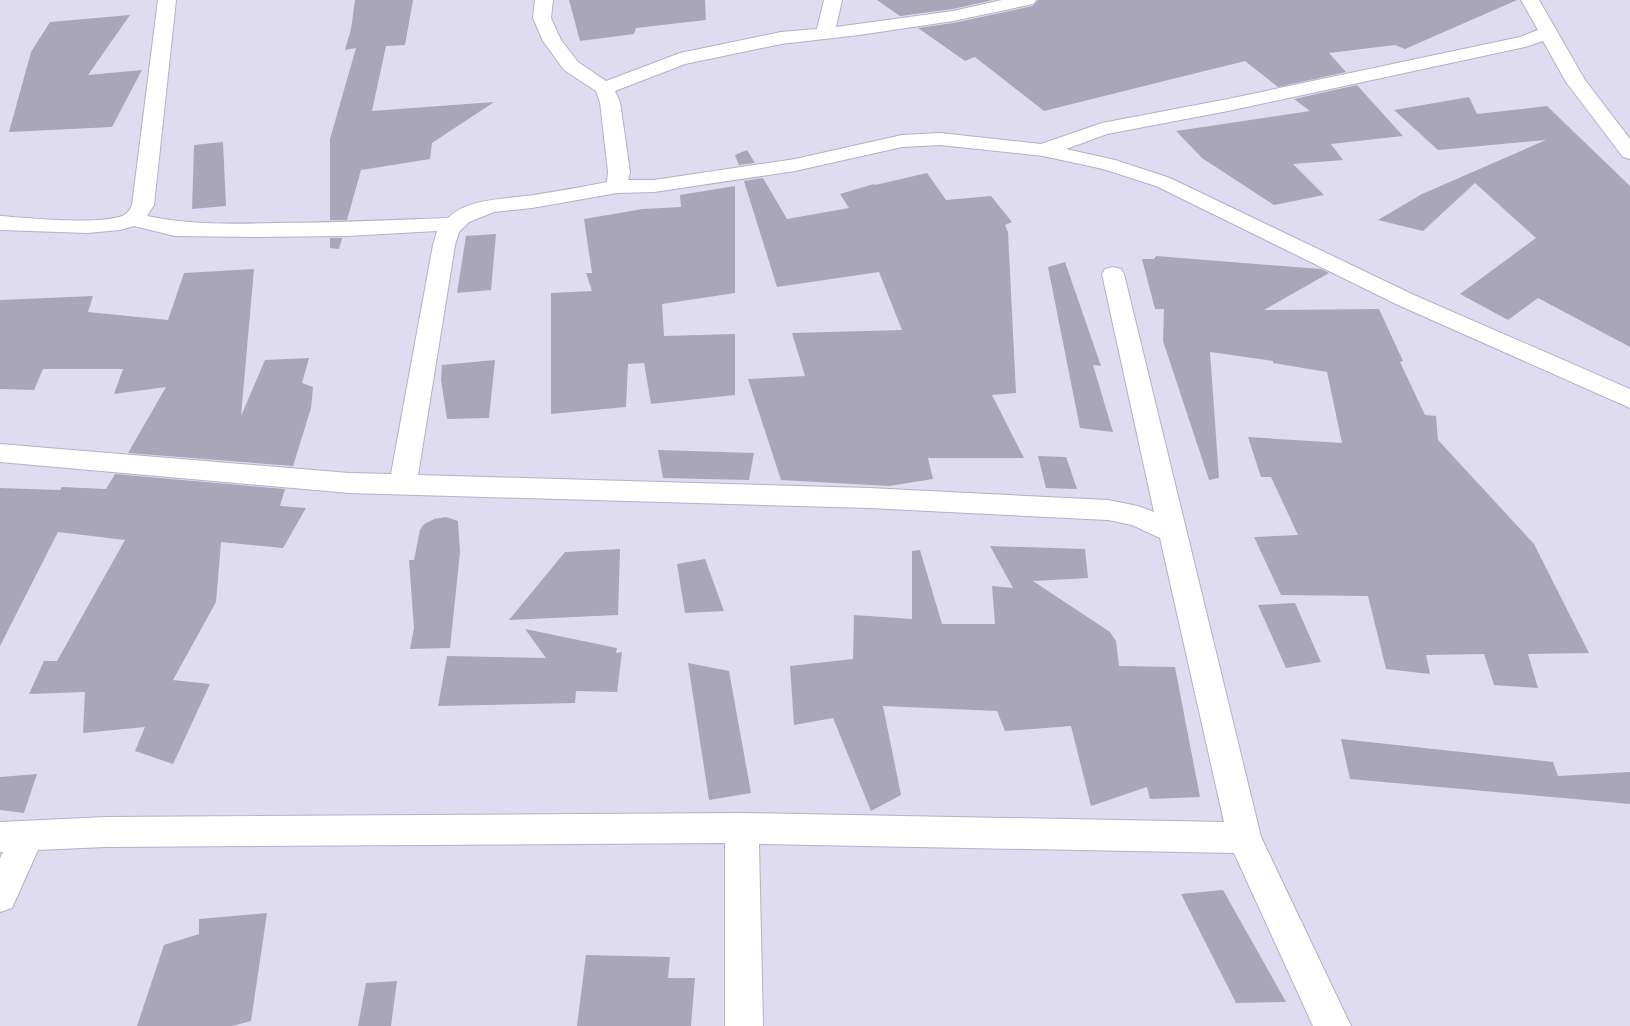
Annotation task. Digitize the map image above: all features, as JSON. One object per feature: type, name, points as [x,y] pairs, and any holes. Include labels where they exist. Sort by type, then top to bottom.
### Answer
[{"type":"street","points":[[0,223],[53,226],[112,225],[132,220],[138,215],[143,205],[166,0]]},
{"type":"street","points":[[544,0],[542,18],[552,41],[571,66],[604,88],[610,102],[619,172],[617,187]]},
{"type":"street","points":[[825,34],[833,0]]},
{"type":"street","points":[[604,88],[680,59],[781,38],[825,34],[953,16],[1027,0]]},
{"type":"street","points":[[1530,0],[1558,53],[1576,82],[1630,154]]},
{"type":"street","points":[[1043,150],[1102,129],[1228,105],[1525,41],[1547,33]]},
{"type":"street","points":[[1525,41],[1558,53]]},
{"type":"street","points":[[404,485],[444,245],[449,230],[461,217],[491,206],[550,199],[617,187],[654,186],[795,165],[902,141],[940,138],[1043,150],[1108,164],[1163,182],[1406,300],[1630,398]]},
{"type":"street","points":[[132,220],[175,229],[234,230],[347,229],[455,224]]},
{"type":"street","points":[[1113,274],[1244,838],[1332,1026]]},
{"type":"street","points":[[0,453],[349,483],[869,498],[1108,510],[1138,516],[1174,532]]},
{"type":"street","points":[[0,896],[13,837],[124,832],[742,828],[1244,838]]},
{"type":"street","points":[[742,828],[744,1026]]},
{"type":"building","points":[[355,0],[413,0],[405,45],[386,46],[372,111],[494,102],[432,143],[430,159],[361,170],[347,220],[330,220],[330,139],[356,48],[345,50],[351,29]]},
{"type":"building","points":[[569,0],[705,0],[706,20],[636,28],[634,34],[580,41]]},
{"type":"building","points":[[877,0],[993,0],[953,9],[900,16]]},
{"type":"building","points":[[1038,0],[1517,0],[1405,49],[1395,45],[1329,53],[1346,72],[1278,87],[1245,61],[1044,111],[975,57],[965,61],[918,28],[953,23],[1033,6]]},
{"type":"building","points":[[130,15],[88,75],[142,70],[112,127],[9,132],[31,52],[50,22]]},
{"type":"building","points":[[1357,85],[1403,136],[1331,144],[1343,160],[1293,164],[1324,195],[1274,205],[1202,158],[1176,131],[1310,111],[1294,99]]},
{"type":"building","points":[[1469,97],[1477,114],[1547,106],[1630,186],[1630,347],[1538,298],[1508,320],[1460,294],[1536,238],[1475,183],[1423,231],[1378,220],[1422,194],[1546,140],[1438,150],[1394,110]]},
{"type":"building","points":[[223,142],[226,206],[192,209],[194,145]]},
{"type":"building","points":[[747,150],[755,163],[739,165],[735,155]]},
{"type":"building","points":[[927,173],[946,200],[991,196],[1012,222],[1005,225],[1008,232],[1016,393],[992,395],[1024,458],[928,458],[933,479],[889,486],[781,480],[748,379],[805,376],[792,333],[902,330],[879,272],[777,287],[744,181],[763,178],[787,219],[849,208],[840,194],[874,184]]},
{"type":"building","points":[[735,186],[735,293],[662,304],[664,336],[735,334],[735,395],[651,404],[644,363],[628,364],[626,407],[551,414],[551,293],[592,291],[586,273],[592,273],[584,219],[643,209],[681,207],[680,195]]},
{"type":"building","points":[[496,234],[491,290],[457,293],[466,236]]},
{"type":"building","points":[[330,238],[342,238],[339,249],[330,248]]},
{"type":"building","points":[[1156,256],[1321,269],[1329,273],[1264,310],[1379,309],[1403,361],[1400,362],[1425,415],[1436,416],[1438,440],[1534,544],[1589,653],[1528,654],[1538,688],[1494,685],[1484,654],[1426,655],[1430,674],[1386,669],[1368,596],[1281,595],[1254,537],[1298,535],[1271,477],[1261,477],[1248,437],[1342,443],[1327,372],[1273,363],[1273,361],[1210,352],[1219,478],[1209,480],[1163,341],[1164,309],[1155,309],[1142,259],[1154,259]]},
{"type":"building","points":[[1065,262],[1101,366],[1093,365],[1113,432],[1080,428],[1048,267]]},
{"type":"building","points":[[254,269],[241,416],[265,360],[309,358],[302,383],[313,387],[311,408],[293,466],[128,453],[166,387],[114,394],[123,369],[43,369],[34,390],[0,389],[0,300],[93,296],[88,312],[168,320],[184,273]]},
{"type":"building","points":[[495,360],[489,418],[447,419],[441,380],[442,365]]},
{"type":"building","points":[[658,450],[754,453],[749,480],[663,478]]},
{"type":"building","points":[[1038,456],[1066,457],[1077,489],[1046,488]]},
{"type":"building","points":[[115,474],[285,489],[280,506],[306,508],[283,548],[221,542],[216,602],[173,680],[210,684],[173,764],[135,751],[145,727],[83,733],[85,692],[29,694],[44,661],[57,661],[125,540],[58,532],[0,646],[0,488],[60,490],[62,487],[106,489]]},
{"type":"building","points":[[446,517],[458,521],[460,552],[450,648],[410,649],[414,628],[409,560],[414,560],[420,530],[423,525],[434,519]]},
{"type":"building","points":[[990,546],[1085,549],[1088,578],[1033,581],[1110,632],[1116,641],[1119,666],[1175,667],[1200,797],[1150,799],[1147,787],[1091,806],[1071,726],[1005,731],[997,711],[883,706],[901,795],[871,811],[833,718],[794,725],[790,666],[853,659],[854,615],[912,619],[912,551],[920,550],[942,624],[995,624],[992,586],[1013,588]]},
{"type":"building","points":[[620,549],[618,615],[509,620],[565,552]]},
{"type":"building","points":[[705,559],[724,611],[685,613],[677,564]]},
{"type":"building","points":[[1295,603],[1321,662],[1286,668],[1258,605]]},
{"type":"building","points":[[525,629],[617,648],[616,653],[622,652],[617,692],[576,691],[575,703],[438,706],[447,656],[546,658]]},
{"type":"building","points":[[688,663],[729,671],[751,793],[709,800]]},
{"type":"building","points":[[1341,739],[1553,762],[1558,776],[1630,772],[1630,804],[1350,779]]},
{"type":"building","points":[[37,774],[24,813],[0,810],[0,777]]},
{"type":"building","points":[[1223,890],[1286,1002],[1236,1003],[1181,894]]},
{"type":"building","points":[[267,913],[251,1021],[232,1026],[137,1026],[164,945],[199,934],[199,919]]},
{"type":"building","points":[[586,955],[670,957],[668,978],[695,978],[691,1026],[577,1026]]},
{"type":"building","points":[[397,981],[391,1026],[358,1026],[366,983]]}]
